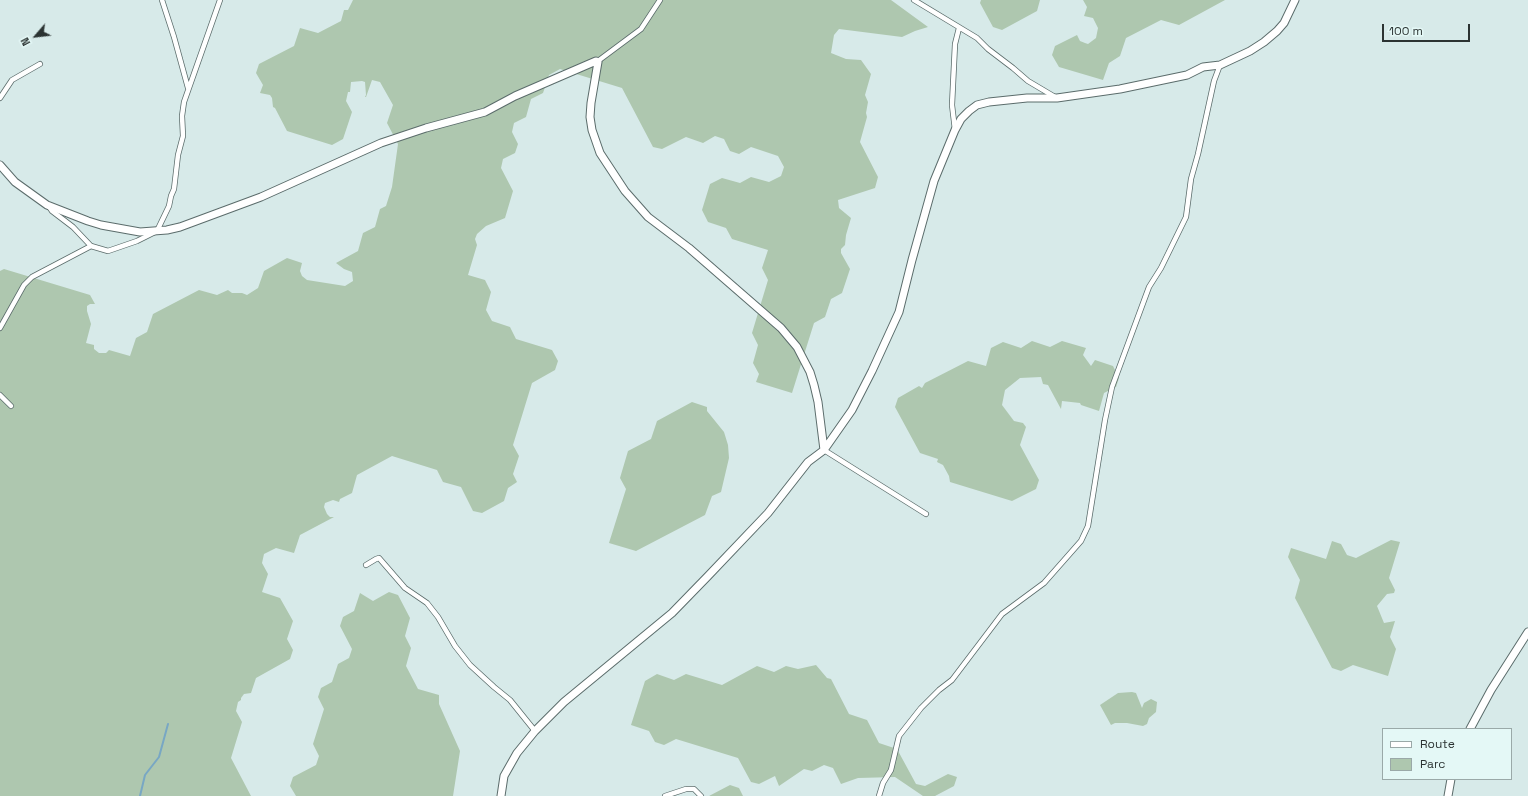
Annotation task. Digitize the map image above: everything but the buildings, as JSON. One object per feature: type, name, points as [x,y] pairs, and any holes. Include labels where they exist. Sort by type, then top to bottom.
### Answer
[{"type":"street","points":[[162,0],[188,88]]},
{"type":"street","points":[[0,165],[15,182],[47,205],[52,211],[73,227],[90,246],[108,251],[137,241],[156,231],[169,206],[174,189],[178,155],[183,136],[182,116],[184,102],[220,0]]},
{"type":"street","points":[[47,205],[101,225],[140,232],[180,227],[262,197],[381,143],[426,128],[484,112],[515,96],[598,61],[641,29],[660,0]]},
{"type":"street","points":[[914,0],[977,38],[988,50],[1028,81],[1057,98]]},
{"type":"street","points":[[501,796],[504,776],[517,753],[534,731],[564,702],[672,613],[768,513],[808,462],[824,450],[852,410],[899,312],[934,181],[961,119],[977,105],[1009,100],[1046,97],[1057,98],[1120,89],[1187,75],[1203,67],[1220,65],[1250,52],[1268,39],[1284,24],[1295,0]]},
{"type":"street","points":[[955,130],[952,105],[955,44],[959,28]]},
{"type":"street","points":[[598,61],[590,116],[593,136],[600,153],[625,191],[640,209],[699,256],[775,323],[797,347],[810,372],[814,385],[818,402],[824,450]]},
{"type":"street","points":[[0,98],[12,80],[40,64]]},
{"type":"street","points":[[879,796],[883,783],[891,770],[899,736],[921,708],[939,690],[952,680],[1002,614],[1044,583],[1082,541],[1088,526],[1105,420],[1112,387],[1149,287],[1161,268],[1186,217],[1191,179],[1214,81],[1220,65]]},
{"type":"street","points":[[0,328],[24,285],[32,277],[90,246]]},
{"type":"street","points":[[0,395],[10,406]]},
{"type":"street","points":[[824,450],[926,514]]},
{"type":"street","points":[[366,565],[379,558],[405,588],[427,602],[438,617],[455,646],[470,665],[510,700],[534,731]]},
{"type":"street","points":[[1471,728],[1491,690],[1528,632]]},
{"type":"street","points":[[1448,796],[1451,780]]},
{"type":"street","points":[[665,796],[690,789],[694,789],[701,796]]},
{"type":"green space","points":[[353,0],[891,0],[928,27],[902,37],[839,29],[834,35],[831,53],[846,59],[861,60],[871,74],[865,95],[868,102],[866,113],[867,117],[860,142],[878,177],[875,188],[838,200],[839,208],[851,218],[845,245],[841,249],[841,253],[850,269],[842,293],[831,299],[825,317],[814,323],[792,393],[756,382],[759,374],[753,363],[758,345],[752,333],[768,280],[762,268],[768,250],[732,239],[726,228],[708,222],[702,210],[710,184],[722,178],[740,183],[751,177],[769,182],[781,176],[784,167],[778,156],[751,147],[739,154],[730,151],[724,139],[715,136],[703,143],[686,137],[662,149],[653,147],[622,88],[560,69],[549,75],[543,93],[531,99],[526,117],[514,123],[512,132],[518,144],[515,153],[503,159],[501,168],[513,191],[505,218],[486,226],[477,234],[475,239],[477,245],[468,275],[485,280],[491,292],[486,310],[492,321],[510,327],[516,339],[552,350],[558,361],[555,370],[532,383],[513,445],[519,456],[513,474],[517,482],[508,488],[504,501],[482,513],[473,511],[461,487],[443,482],[437,470],[392,456],[357,475],[352,493],[340,499],[339,502],[333,500],[325,503],[324,507],[327,514],[330,517],[334,517],[300,535],[294,553],[276,548],[264,554],[262,563],[268,574],[262,592],[280,598],[293,621],[287,639],[293,650],[290,659],[256,678],[251,693],[244,694],[238,702],[236,711],[242,722],[231,758],[251,796],[0,796],[0,271],[4,269],[90,295],[95,304],[90,304],[87,306],[91,324],[86,343],[94,345],[94,349],[99,353],[106,353],[109,350],[130,356],[136,338],[147,332],[153,314],[199,290],[217,295],[228,290],[232,293],[242,293],[247,295],[258,288],[264,271],[287,258],[302,263],[300,271],[302,276],[307,280],[345,286],[353,281],[352,272],[344,269],[336,263],[358,251],[363,233],[375,227],[380,209],[386,206],[392,187],[398,144],[387,123],[393,105],[380,82],[372,80],[365,97],[365,82],[351,82],[350,92],[348,92],[346,101],[352,112],[343,139],[332,145],[287,131],[275,108],[273,107],[272,98],[270,95],[260,93],[263,85],[256,73],[259,64],[294,46],[300,28],[318,33],[341,21],[344,10],[348,10]]},
{"type":"green space","points":[[981,0],[1040,0],[1037,11],[1002,30],[993,27],[980,3]]},
{"type":"green space","points":[[1083,0],[1225,0],[1179,25],[1161,20],[1126,38],[1120,56],[1109,63],[1103,80],[1059,67],[1052,55],[1055,46],[1077,35],[1080,41],[1088,44],[1096,38],[1098,28],[1093,18],[1084,16],[1087,7]]},
{"type":"green space","points":[[1032,341],[1050,347],[1062,341],[1086,348],[1083,355],[1091,366],[1095,360],[1113,366],[1119,378],[1116,387],[1104,393],[1099,411],[1081,405],[1080,403],[1062,401],[1061,409],[1048,385],[1043,384],[1041,377],[1020,378],[1005,390],[1002,405],[1014,421],[1023,423],[1026,427],[1020,445],[1039,480],[1036,489],[1012,501],[950,482],[949,476],[943,465],[937,462],[938,459],[920,453],[895,407],[898,398],[919,386],[922,388],[925,383],[968,361],[986,366],[991,348],[1003,342],[1021,348]]},
{"type":"green space","points":[[692,402],[707,407],[707,411],[724,432],[728,445],[729,458],[721,492],[712,496],[705,515],[636,551],[609,543],[626,489],[620,478],[628,451],[651,439],[657,421]]},
{"type":"green space","points":[[1391,540],[1400,542],[1389,578],[1395,590],[1394,593],[1387,594],[1377,606],[1384,623],[1395,621],[1390,637],[1396,649],[1388,676],[1353,665],[1341,671],[1332,668],[1295,598],[1300,580],[1288,557],[1291,548],[1326,559],[1332,541],[1341,544],[1347,555],[1356,558]]},
{"type":"green space","points":[[389,592],[398,595],[410,618],[405,636],[411,648],[406,666],[418,689],[439,695],[439,704],[460,751],[453,796],[296,796],[290,786],[293,777],[316,765],[319,756],[313,744],[324,709],[318,697],[321,688],[332,682],[338,664],[349,658],[352,649],[340,626],[343,617],[354,611],[360,593],[373,601]]},
{"type":"green space","points":[[816,665],[827,678],[831,679],[849,714],[867,720],[879,743],[897,749],[916,784],[925,786],[948,774],[957,777],[954,786],[935,796],[923,796],[895,777],[858,778],[841,784],[833,768],[824,765],[812,771],[804,769],[779,786],[775,776],[759,784],[751,782],[738,758],[676,739],[664,745],[655,742],[649,731],[631,725],[645,681],[657,674],[674,680],[686,674],[722,685],[757,666],[774,672],[786,666],[798,669]]},
{"type":"green space","points":[[1118,693],[1136,693],[1142,708],[1144,703],[1151,699],[1157,702],[1156,712],[1149,718],[1147,724],[1143,726],[1127,723],[1115,723],[1111,725],[1100,705]]},
{"type":"green space","points":[[730,785],[739,788],[743,796],[709,796]]},
{"type":"waterway","points":[[140,796],[145,775],[159,757],[168,724]]}]
